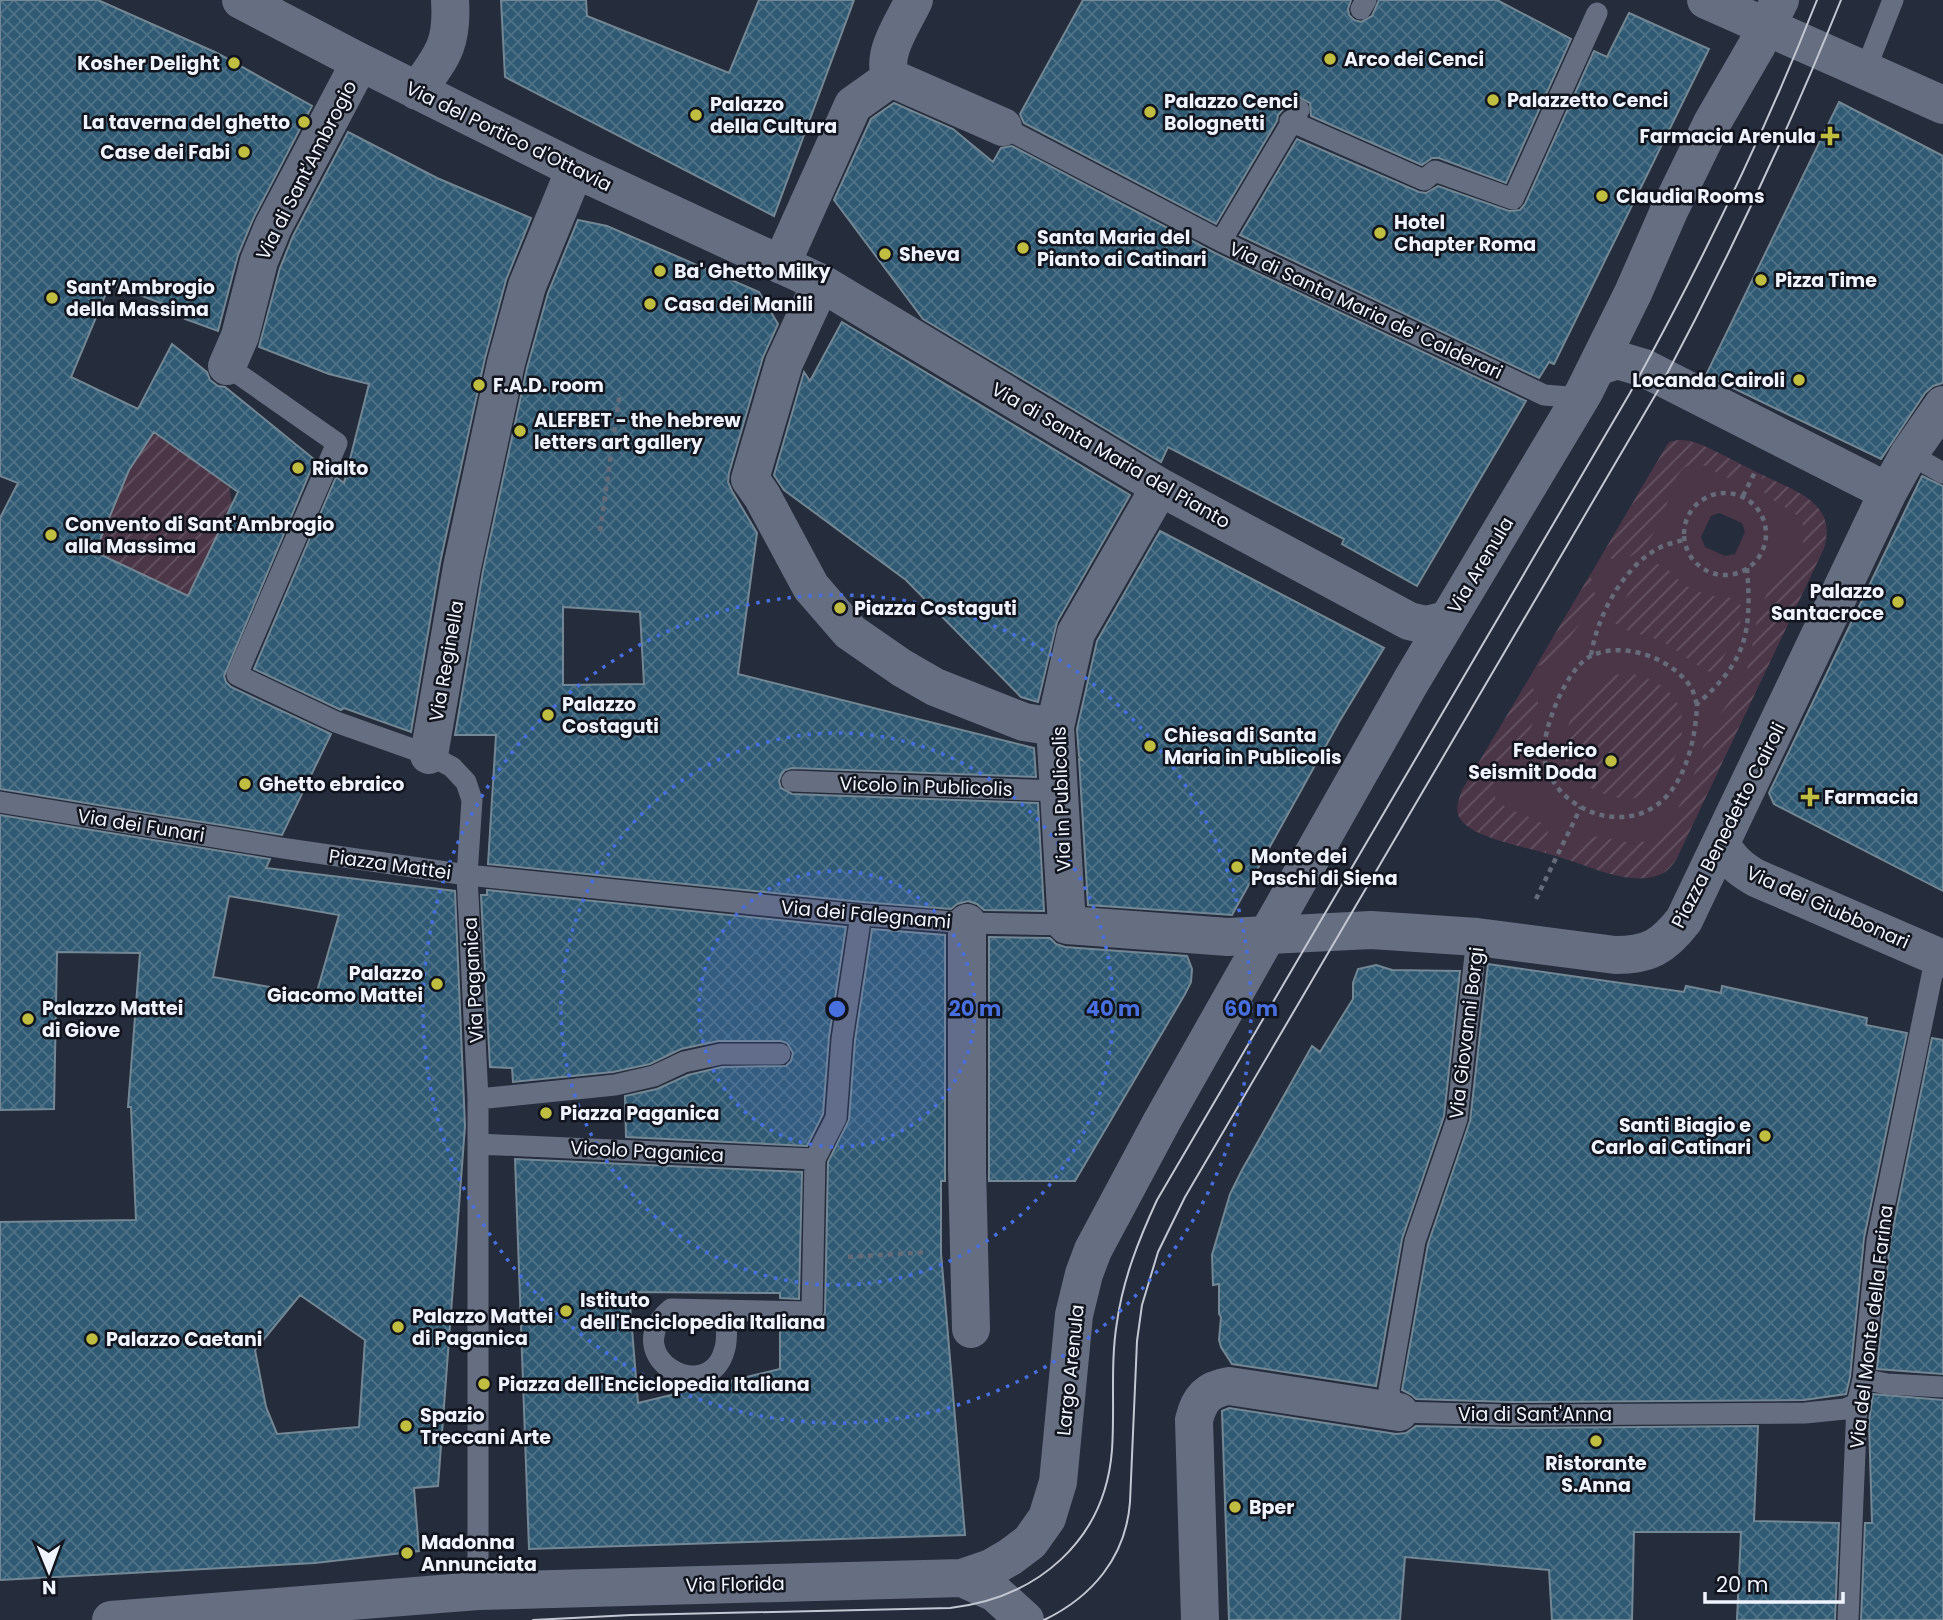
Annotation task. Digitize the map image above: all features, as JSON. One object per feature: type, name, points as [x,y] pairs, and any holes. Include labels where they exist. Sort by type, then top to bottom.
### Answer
[{"type":"street","name":"Via del Portico d'Ottavia","points":[[241,0],[575,169],[781,265]]},
{"type":"street","points":[[417,90],[447,46],[452,22],[450,0]]},
{"type":"street","points":[[914,0],[889,55],[887,68],[891,78],[1003,127]]},
{"type":"street","points":[[1706,0],[1774,14],[1865,71],[1943,105]]},
{"type":"street","name":"Via Arenula","points":[[1161,1121],[1447,621],[1590,379],[1712,123],[1774,14]]},
{"type":"street","name":"Via di Sant'Ambrogio","points":[[227,366],[240,336],[259,261],[273,227],[360,62]]},
{"type":"street","points":[[781,265],[853,105],[891,78]]},
{"type":"street","name":"Via Reginella","points":[[429,755],[461,567],[506,363],[527,286],[575,169]]},
{"type":"street","name":"Via di Santa Maria del Pianto","points":[[781,265],[821,283],[1160,486],[1409,621],[1426,625],[1447,621]]},
{"type":"street","points":[[821,283],[784,363],[750,479],[811,587],[850,632],[935,687],[1024,722],[1055,727]]},
{"type":"street","points":[[1590,379],[1606,362],[1617,360],[1644,368],[1888,492]]},
{"type":"street","name":"Piazza Benedetto Cairoli","points":[[1266,936],[1371,930],[1477,937],[1615,955],[1634,955],[1663,944],[1684,920],[1888,492],[1909,454],[1943,405]]},
{"type":"street","name":"Via in Publicolis","points":[[1067,925],[1055,727],[1076,633],[1160,486]]},
{"type":"street","name":"Via dei Giubbonari","points":[[1721,844],[1740,869],[1940,957]]},
{"type":"street","points":[[967,923],[967,1168],[955,1249],[971,1329]]},
{"type":"street","name":"Via dei Falegnami","points":[[1067,925],[1228,937],[1266,936]]},
{"type":"street","name":"Largo Arenula","points":[[976,1573],[1030,1542],[1041,1528],[1051,1507],[1058,1482],[1074,1315],[1084,1274],[1109,1219],[1161,1121]]},
{"type":"street","name":"Via di Sant'Anna","points":[[1200,1620],[1194,1420],[1197,1407],[1204,1396],[1214,1388],[1229,1386],[1399,1412]]},
{"type":"street","points":[[976,1573],[1025,1620]]},
{"type":"street","name":"Via Florida","points":[[130,1619],[478,1591],[976,1573]]},
{"type":"lane","points":[[1865,71],[1894,0]]},
{"type":"lane","points":[[1221,241],[1294,116],[1424,180],[1435,171],[1513,199],[1597,13]]},
{"type":"lane","name":"Via di Santa Maria de' Calderari","points":[[1003,127],[1221,241],[1545,395],[1569,397],[1590,379]]},
{"type":"lane","name":"Via di Sant'Ambrogio","points":[[227,366],[337,443],[237,675],[336,722]]},
{"type":"lane","points":[[1909,454],[1943,473]]},
{"type":"lane","name":"Piazza Mattei","points":[[282,848],[467,876],[472,800],[466,782],[452,767],[429,755],[336,722]]},
{"type":"lane","name":"Vicolo in Publicolis","points":[[792,781],[1059,792]]},
{"type":"lane","name":"Via dei Funari","points":[[0,802],[282,848]]},
{"type":"lane","name":"Via dei Falegnami","points":[[467,876],[861,915],[967,923],[1067,925]]},
{"type":"lane","name":"Via Paganica","points":[[467,876],[478,1092],[478,1151]]},
{"type":"lane","points":[[726,1310],[812,1312],[815,1160],[836,1118],[842,1039],[861,915]]},
{"type":"lane","name":"Via Giovanni Borgi","points":[[1399,1412],[1392,1406],[1389,1390],[1415,1241],[1457,1119],[1477,937]]},
{"type":"lane","name":"Via del Monte della Farina","points":[[1847,1620],[1857,1404],[1863,1379],[1877,1241],[1940,957]]},
{"type":"lane","points":[[478,1092],[615,1085],[654,1076],[684,1062],[721,1054],[780,1054]]},
{"type":"lane","points":[[478,1151],[478,1591]]},
{"type":"lane","name":"Vicolo Paganica","points":[[478,1151],[815,1160]]},
{"type":"lane","points":[[1863,1379],[1887,1384],[1943,1387]]},
{"type":"lane","name":"Via di Sant'Anna","points":[[1399,1412],[1510,1415],[1805,1413],[1845,1409],[1857,1404]]},
{"type":"path","points":[[600,531],[620,392]]},
{"type":"path","points":[[615,435],[624,438]]},
{"type":"path","points":[[1743,496],[1761,461]]},
{"type":"path","points":[[1716,493],[1743,496],[1762,516],[1766,530],[1765,544],[1759,556],[1747,568],[1724,575],[1710,573],[1698,565],[1689,556],[1684,540],[1686,517],[1694,506],[1716,493]]},
{"type":"path","points":[[1591,655],[1598,625],[1629,575],[1651,552],[1684,540]]},
{"type":"path","points":[[1697,704],[1720,684],[1732,668],[1740,650],[1750,609],[1747,568]]},
{"type":"path","points":[[1622,650],[1642,653],[1677,673],[1692,689],[1697,704],[1691,751],[1671,793],[1657,806],[1640,815],[1618,818],[1597,814],[1581,807],[1568,799],[1556,786],[1548,771],[1544,756],[1547,733],[1559,698],[1577,667],[1591,655],[1622,650]]},
{"type":"path","points":[[1535,899],[1581,807]]},
{"type":"path","points":[[813,1257],[878,1256],[955,1249]]},
{"type":"shaded area","points":[[154,432],[229,485],[232,504],[188,596],[95,552],[129,470]]},
{"type":"shaded area","points":[[1679,440],[1707,448],[1750,469],[1737,478],[1731,478],[1699,463],[1686,467],[1679,473],[1662,518],[1645,544],[1631,556],[1622,559],[1602,555],[1669,442]]},
{"type":"shaded area","points":[[1691,441],[1705,446],[1802,495],[1816,506],[1824,517],[1827,531],[1824,548],[1676,860],[1657,875],[1636,877],[1619,875],[1478,833],[1463,820],[1459,804],[1463,790],[1669,442]],"holes":[[[1719,513],[1742,523],[1745,532],[1735,554],[1725,556],[1705,547],[1701,537],[1711,516]]]},
{"type":"shaded area","points":[[1763,475],[1800,493],[1819,509],[1825,520],[1824,548],[1676,860],[1665,872],[1654,877],[1629,878],[1566,859],[1574,845],[1583,838],[1594,836],[1632,843],[1645,842],[1657,836],[1669,823],[1682,801],[1707,736],[1746,672],[1762,605],[1770,589],[1798,553],[1804,538],[1803,525],[1798,516],[1765,494],[1762,486]]},
{"type":"shaded area","points":[[1651,563],[1662,565],[1693,589],[1712,596],[1731,598],[1740,604],[1742,612],[1737,632],[1713,672],[1706,671],[1662,641],[1627,630],[1615,623],[1614,618],[1644,566]]},
{"type":"shaded area","points":[[1590,575],[1595,595],[1590,610],[1556,658],[1536,666]]},
{"type":"shaded area","points":[[1629,673],[1659,684],[1670,692],[1681,714],[1682,728],[1674,759],[1661,782],[1645,795],[1627,798],[1602,793],[1579,779],[1565,758],[1563,746],[1572,716],[1586,695],[1607,678]]},
{"type":"shaded area","points":[[1527,682],[1536,694],[1538,708],[1525,738],[1505,769],[1495,798],[1507,808],[1548,829],[1546,853],[1485,836],[1465,824],[1457,810],[1462,790]]},
{"type":"building","points":[[0,0],[98,0],[217,53],[312,106],[253,219],[238,255],[218,331],[185,319],[188,313],[110,284],[108,289],[102,287],[107,291],[71,377],[138,409],[172,344],[207,372],[210,380],[225,387],[315,460],[224,676],[231,687],[331,734],[282,835],[0,789],[0,518],[18,483],[0,476]],"holes":[[[154,432],[238,492],[188,596],[95,552],[129,470]]]},
{"type":"building","name":"Palazzo della Cultura","points":[[501,0],[586,0],[587,16],[729,73],[759,0],[854,0],[774,216],[505,77]]},
{"type":"building","points":[[1083,0],[1351,0],[1349,15],[1361,22],[1372,16],[1379,0],[1497,0],[1571,39],[1506,183],[1439,158],[1432,158],[1422,165],[1311,116],[1310,103],[1298,97],[1292,99],[1278,115],[1216,224],[1024,123],[1020,114]]},
{"type":"building","points":[[1629,13],[1709,49],[1554,364],[1549,362],[1539,378],[1240,235],[1297,139],[1419,192],[1426,193],[1438,186],[1509,211],[1520,210],[1594,51],[1607,57]]},
{"type":"building","points":[[1839,102],[1943,156],[1943,383],[1933,386],[1925,393],[1881,459],[1706,375]]},
{"type":"building","points":[[894,103],[953,129],[993,162],[1001,148],[1012,146],[1215,253],[1526,401],[1417,586],[1342,544],[1344,539],[1168,447],[1161,462],[923,319],[834,200],[871,119]]},
{"type":"building","points":[[348,132],[437,178],[531,218],[506,280],[485,358],[440,563],[411,732],[344,708],[341,710],[254,669],[336,477],[344,483],[369,384],[329,374],[259,347],[280,268],[293,236]]},
{"type":"building","points":[[578,220],[607,226],[759,292],[778,324],[763,357],[729,473],[728,482],[732,491],[757,533],[738,674],[1034,748],[1036,777],[792,768],[781,775],[781,788],[792,794],[1038,803],[1044,911],[984,910],[968,901],[951,909],[862,902],[488,864],[496,735],[455,735],[483,571],[527,368],[548,293]],"holes":[[[563,607],[640,612],[644,684],[563,685]]]},
{"type":"building","points":[[842,322],[1130,495],[1057,622],[1038,702],[1021,697],[906,580],[784,490],[774,475],[804,372],[810,381]]},
{"type":"building","name":"Palazzo Santacroce","points":[[1922,476],[1943,486],[1943,891],[1774,804],[1769,793]]},
{"type":"building","points":[[1160,531],[1384,648],[1339,722],[1232,915],[1088,905],[1079,759],[1082,760],[1079,756],[1077,729],[1097,641]]},
{"type":"building","points":[[0,815],[270,859],[266,868],[455,891],[465,1126],[438,1486],[414,1488],[419,1551],[315,1563],[0,1580],[0,1222],[136,1220],[131,1107],[128,1107],[140,953],[57,952],[54,1109],[0,1110]],"holes":[[[229,896],[339,915],[316,995],[213,977]],[[300,1295],[365,1340],[359,1427],[277,1434],[266,1407],[255,1350]]]},
{"type":"building","points":[[487,890],[846,927],[829,1037],[823,1114],[807,1146],[626,1137],[625,1096],[657,1089],[688,1075],[722,1067],[786,1066],[793,1053],[787,1043],[781,1041],[718,1041],[681,1049],[650,1064],[613,1072],[513,1082],[512,1068],[490,1067],[481,895],[487,895]]},
{"type":"building","points":[[872,929],[945,935],[945,1181],[941,1181],[941,1253],[965,1535],[529,1549],[515,1159],[802,1172],[799,1299],[780,1298],[780,1293],[629,1292],[638,1403],[780,1369],[780,1324],[818,1324],[825,1313],[828,1162],[849,1120],[855,1040]]},
{"type":"building","points":[[989,937],[1050,938],[1065,947],[1187,956],[1192,969],[1191,982],[1185,994],[1075,1181],[989,1181]]},
{"type":"building","points":[[1488,964],[1684,992],[1686,986],[1721,993],[1722,986],[1867,1018],[1866,1025],[1907,1033],[1864,1238],[1846,1394],[1804,1400],[1510,1402],[1416,1399],[1402,1390],[1428,1244],[1470,1121]]},
{"type":"building","points":[[1376,965],[1392,970],[1460,971],[1444,1116],[1402,1239],[1376,1386],[1232,1364],[1219,1340],[1219,1284],[1213,1285],[1212,1255],[1230,1194],[1312,1046],[1320,1052],[1353,999],[1353,983],[1358,969]]},
{"type":"building","points":[[1932,1038],[1943,1040],[1943,1374],[1877,1369],[1890,1243]]},
{"type":"building","points":[[1873,1394],[1943,1400],[1943,1620],[1861,1620],[1865,1523],[1872,1523],[1869,1421]]},
{"type":"building","points":[[1229,1408],[1396,1434],[1406,1433],[1416,1426],[1758,1426],[1754,1521],[1839,1523],[1835,1620],[1737,1620],[1741,1532],[1634,1532],[1632,1620],[1552,1620],[1549,1570],[1405,1557],[1400,1620],[1229,1620],[1222,1411]]},
{"type":"tram line","points":[[533,1620],[631,1615],[950,1608],[982,1602],[1011,1592],[1038,1578],[1061,1559],[1081,1537],[1096,1512],[1107,1483],[1112,1450],[1115,1338],[1120,1306],[1132,1260],[1157,1200],[1630,393],[1730,200],[1817,0]]},
{"type":"tram line","points":[[1044,1620],[1077,1600],[1091,1587],[1104,1573],[1122,1540],[1130,1502],[1137,1341],[1142,1305],[1158,1252],[1185,1197],[1660,387],[1756,196],[1841,0]]},
{"type":"place","name":"Arco dei Cenci","points":[[1330,59]]},
{"type":"place","name":"Kosher Delight","points":[[234,63]]},
{"type":"place","name":"Palazzetto Cenci","points":[[1493,100]]},
{"type":"place","name":"Palazzo Cenci Bolognetti","points":[[1150,112]]},
{"type":"place","name":"Palazzo della Cultura","points":[[696,115]]},
{"type":"place","name":"La taverna del ghetto","points":[[304,122]]},
{"type":"place","name":"Farmacia Arenula","points":[[1830,136]]},
{"type":"place","name":"Case dei Fabi","points":[[244,152]]},
{"type":"place","name":"Claudia Rooms","points":[[1602,196]]},
{"type":"place","name":"Hotel Chapter Roma","points":[[1380,233]]},
{"type":"place","name":"Santa Maria del Pianto ai Catinari","points":[[1023,248]]},
{"type":"place","name":"Sheva","points":[[885,254]]},
{"type":"place","name":"Ba' Ghetto Milky","points":[[660,271]]},
{"type":"place","name":"Pizza Time","points":[[1761,280]]},
{"type":"place","name":"Sant’Ambrogio della Massima","points":[[52,298]]},
{"type":"place","name":"Casa dei Manili","points":[[650,304]]},
{"type":"place","name":"Locanda Cairoli","points":[[1799,380]]},
{"type":"place","name":"F.A.D. room","points":[[479,385]]},
{"type":"place","name":"ALEFBET - the hebrew letters art gallery","points":[[520,431]]},
{"type":"place","name":"Rialto","points":[[298,468]]},
{"type":"place","name":"Convento di Sant'Ambrogio alla Massima","points":[[51,535]]},
{"type":"place","name":"Palazzo Santacroce","points":[[1898,602]]},
{"type":"place","name":"Piazza Costaguti","points":[[840,608]]},
{"type":"place","name":"Palazzo Costaguti","points":[[548,715]]},
{"type":"place","name":"Chiesa di Santa Maria in Publicolis","points":[[1150,746]]},
{"type":"place","name":"Federico Seismit Doda","points":[[1611,761]]},
{"type":"place","name":"Ghetto ebraico","points":[[245,784]]},
{"type":"place","name":"Farmacia","points":[[1810,797]]},
{"type":"place","name":"Monte dei Paschi di Siena","points":[[1237,867]]},
{"type":"place","name":"Palazzo Giacomo Mattei","points":[[437,984]]},
{"type":"place","name":"Palazzo Mattei di Giove","points":[[28,1019]]},
{"type":"place","name":"Piazza Paganica","points":[[546,1113]]},
{"type":"place","name":"Santi Biagio e Carlo ai Catinari","points":[[1765,1136]]},
{"type":"place","name":"Istituto dell'Enciclopedia Italiana","points":[[566,1311]]},
{"type":"place","name":"Palazzo Mattei di Paganica","points":[[398,1327]]},
{"type":"place","name":"Palazzo Caetani","points":[[92,1339]]},
{"type":"place","name":"Piazza dell'Enciclopedia Italiana","points":[[484,1384]]},
{"type":"place","name":"Spazio Treccani Arte","points":[[406,1426]]},
{"type":"place","name":"Ristorante S.Anna","points":[[1596,1441]]},
{"type":"place","name":"Bper","points":[[1235,1507]]},
{"type":"place","name":"Madonna Annunciata","points":[[407,1553]]}]
